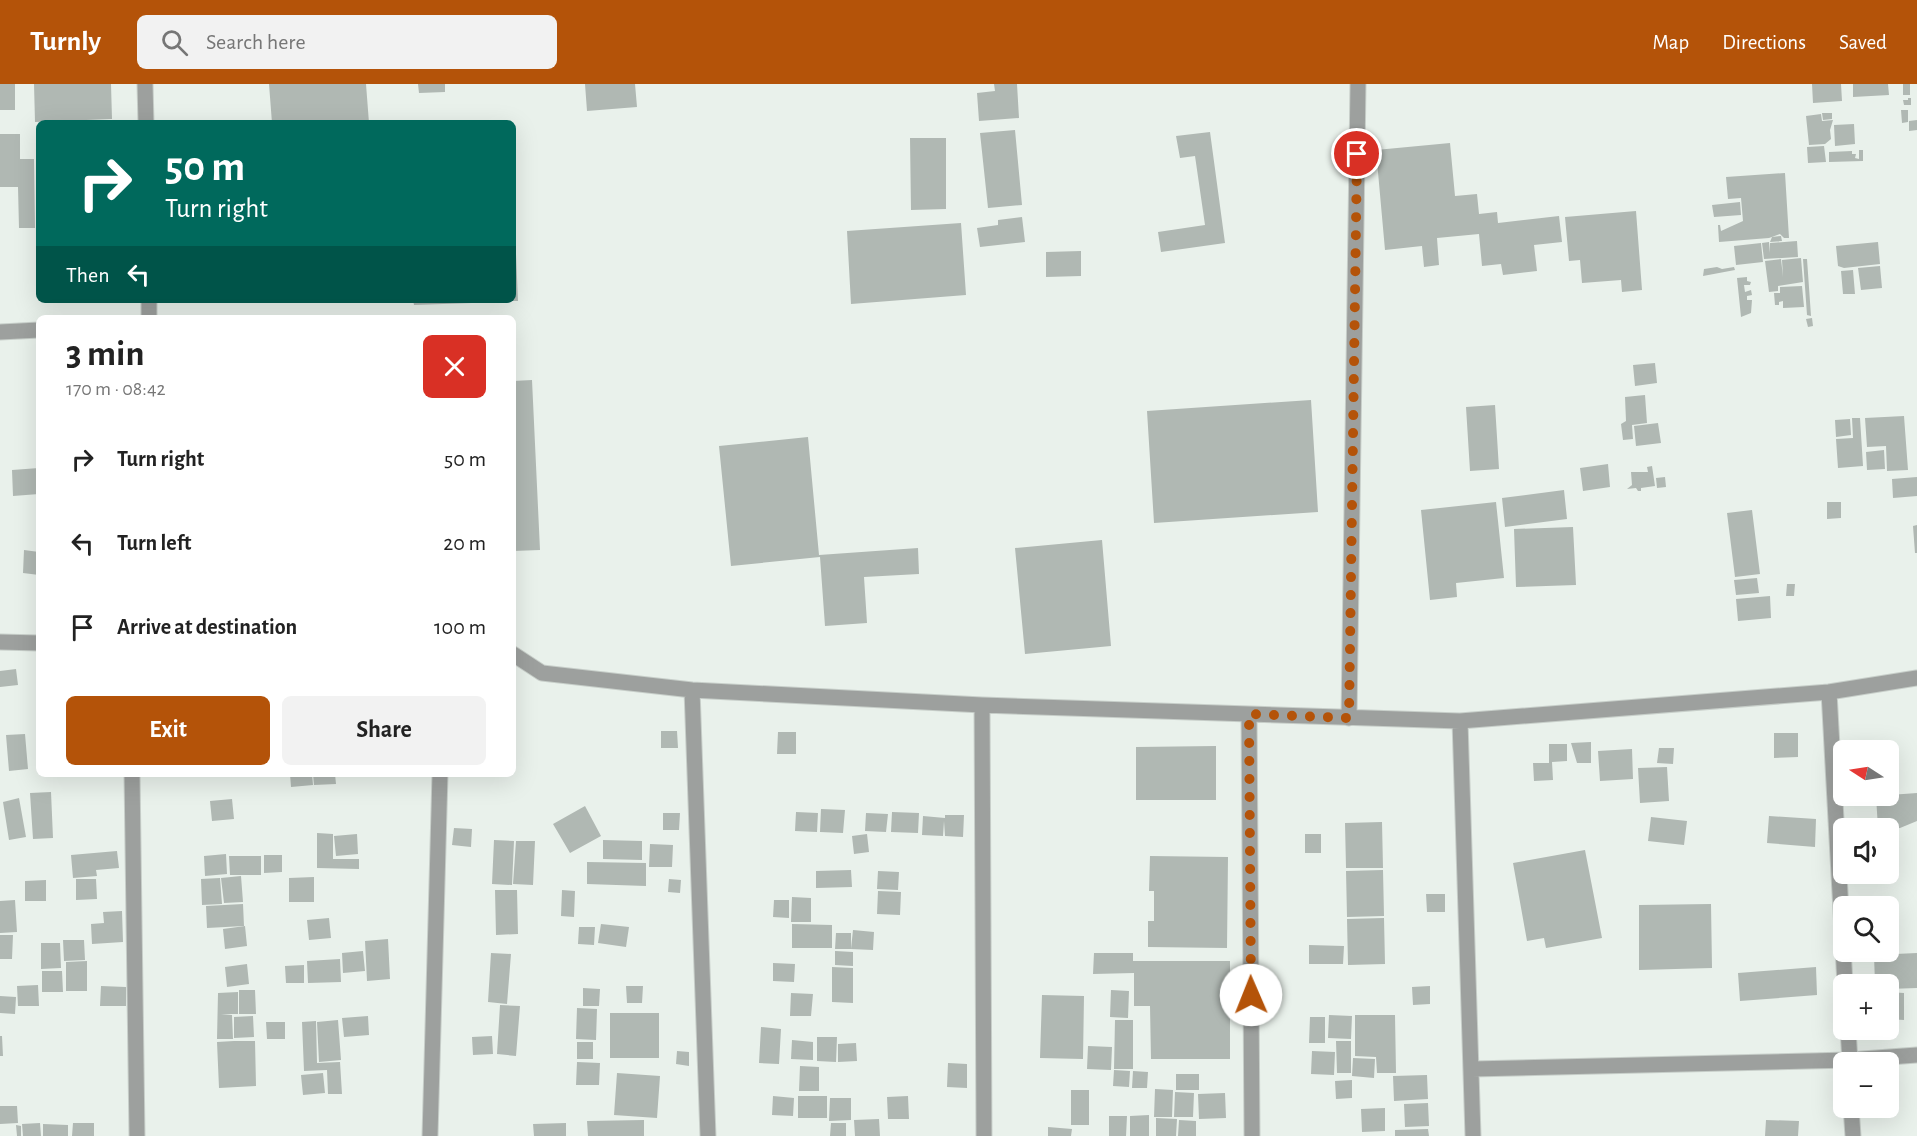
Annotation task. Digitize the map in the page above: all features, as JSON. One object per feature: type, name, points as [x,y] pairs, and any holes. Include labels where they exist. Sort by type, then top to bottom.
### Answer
[{"type":"street","points":[[145,84],[146,120]]},
{"type":"street","points":[[1349,718],[1358,84]]},
{"type":"street","points":[[0,332],[36,330]]},
{"type":"street","points":[[0,642],[36,643]]},
{"type":"street","points":[[516,656],[542,673],[692,690],[982,705],[1460,721],[1828,692],[1917,678]]},
{"type":"street","points":[[692,690],[708,1136]]},
{"type":"street","points":[[1828,692],[1844,974]]},
{"type":"street","points":[[982,705],[984,1136]]},
{"type":"street","points":[[1249,714],[1252,1136]]},
{"type":"street","points":[[1460,721],[1473,1136]]},
{"type":"street","points":[[132,777],[137,1136]]},
{"type":"street","points":[[430,1136],[440,777]]},
{"type":"street","points":[[1899,1057],[1917,1055]]},
{"type":"street","points":[[1472,1069],[1833,1061]]},
{"type":"street","points":[[1852,1118],[1853,1136]]},
{"type":"building","points":[[0,84],[15,84],[15,110],[0,110]]},
{"type":"building","points":[[34,84],[111,84],[112,119],[36,120],[35,122]]},
{"type":"building","points":[[269,84],[366,84],[369,120],[272,120]]},
{"type":"building","points":[[418,84],[445,84],[445,92],[419,93]]},
{"type":"building","points":[[585,84],[635,84],[637,107],[587,111]]},
{"type":"building","points":[[994,84],[1017,84],[1019,118],[979,121],[977,93],[995,91]]},
{"type":"building","points":[[1812,84],[1841,84],[1842,101],[1813,103]]},
{"type":"building","points":[[1853,84],[1888,84],[1889,95],[1853,97]]},
{"type":"building","points":[[1903,84],[1910,84],[1910,95],[1903,95]]},
{"type":"building","points":[[1911,98],[1911,105],[1904,105],[1903,100],[1908,100]]},
{"type":"building","points":[[1901,110],[1908,110],[1908,122],[1902,123]]},
{"type":"building","points":[[1822,113],[1832,113],[1832,119],[1823,120]]},
{"type":"building","points":[[1821,114],[1822,121],[1833,120],[1830,130],[1831,139],[1825,144],[1809,145],[1806,116]]},
{"type":"building","points":[[1917,120],[1917,130],[1909,131],[1909,121]]},
{"type":"building","points":[[1854,124],[1855,144],[1835,146],[1834,125]]},
{"type":"building","points":[[1015,130],[1022,205],[988,208],[980,133]]},
{"type":"building","points":[[1210,132],[1225,243],[1161,252],[1158,232],[1205,225],[1195,156],[1180,158],[1176,136]]},
{"type":"building","points":[[0,134],[20,134],[20,159],[34,159],[35,228],[19,228],[18,187],[0,187]]},
{"type":"building","points":[[910,138],[946,138],[946,209],[911,210]]},
{"type":"building","points":[[1450,143],[1455,196],[1477,194],[1479,214],[1497,212],[1498,223],[1559,216],[1562,242],[1534,245],[1537,271],[1503,275],[1501,264],[1482,266],[1479,234],[1437,238],[1439,265],[1424,267],[1422,246],[1385,250],[1376,150]]},
{"type":"building","points":[[1824,146],[1826,162],[1808,163],[1807,147]]},
{"type":"building","points":[[1859,150],[1863,150],[1863,161],[1829,162],[1829,152],[1852,151],[1852,154],[1856,154],[1855,158],[1859,159]]},
{"type":"building","points":[[1785,173],[1789,238],[1784,238],[1780,234],[1769,238],[1719,242],[1718,225],[1721,231],[1743,221],[1741,198],[1728,199],[1726,177]]},
{"type":"building","points":[[1740,202],[1741,215],[1714,217],[1712,205]]},
{"type":"building","points":[[1636,211],[1642,290],[1622,292],[1621,280],[1582,283],[1580,260],[1569,261],[1565,217]]},
{"type":"building","points":[[1022,217],[1025,242],[980,247],[977,228],[998,225],[998,220]]},
{"type":"building","points":[[961,223],[966,295],[851,304],[847,231]]},
{"type":"building","points":[[1781,236],[1782,241],[1770,242],[1772,237]]},
{"type":"building","points":[[1797,241],[1798,257],[1764,259],[1762,243],[1769,242],[1770,253],[1770,243]]},
{"type":"building","points":[[1878,242],[1880,264],[1844,268],[1838,266],[1836,246]]},
{"type":"building","points":[[1761,243],[1763,262],[1736,265],[1734,246]]},
{"type":"building","points":[[1081,251],[1081,276],[1046,277],[1046,252]]},
{"type":"building","points":[[516,254],[518,301],[516,301]]},
{"type":"building","points":[[1801,258],[1803,282],[1778,286],[1778,291],[1769,292],[1765,261],[1781,259],[1783,277],[1782,260]]},
{"type":"building","points":[[1803,259],[1807,259],[1811,316],[1807,315]]},
{"type":"building","points":[[1880,266],[1882,288],[1861,290],[1858,268]]},
{"type":"building","points":[[1717,267],[1722,269],[1734,267],[1735,270],[1703,276],[1704,269]]},
{"type":"building","points":[[1853,270],[1855,294],[1843,294],[1841,271]]},
{"type":"building","points":[[1747,277],[1747,281],[1751,282],[1750,285],[1744,285],[1745,292],[1751,290],[1752,295],[1747,296],[1747,300],[1752,300],[1751,313],[1741,317],[1737,278]]},
{"type":"building","points":[[1802,286],[1804,307],[1783,308],[1783,301],[1775,305],[1774,293],[1780,293],[1780,287]]},
{"type":"building","points":[[414,303],[472,303],[414,305]]},
{"type":"building","points":[[1812,318],[1813,326],[1808,327],[1806,319]]},
{"type":"building","points":[[1655,363],[1657,383],[1635,386],[1633,365]]},
{"type":"building","points":[[532,380],[540,550],[516,551],[516,381]]},
{"type":"building","points":[[1645,395],[1647,423],[1632,425],[1633,439],[1623,440],[1621,424],[1626,421],[1625,397]]},
{"type":"building","points":[[1311,400],[1318,512],[1154,523],[1147,411]]},
{"type":"building","points":[[1495,405],[1499,469],[1470,471],[1466,407]]},
{"type":"building","points":[[1904,416],[1908,470],[1887,471],[1886,446],[1867,447],[1865,418]]},
{"type":"building","points":[[1852,418],[1860,418],[1863,466],[1838,468],[1836,439],[1853,438]]},
{"type":"building","points":[[1850,419],[1851,435],[1836,437],[1835,420]]},
{"type":"building","points":[[1658,423],[1661,443],[1636,446],[1634,426]]},
{"type":"building","points":[[808,437],[819,555],[918,548],[919,574],[864,577],[867,623],[825,626],[820,557],[731,566],[719,446]]},
{"type":"building","points":[[1884,450],[1885,469],[1867,470],[1866,452]]},
{"type":"building","points":[[1608,464],[1610,487],[1583,491],[1580,468]]},
{"type":"building","points":[[1652,466],[1655,486],[1641,488],[1641,491],[1636,488],[1627,489],[1632,485],[1631,472],[1648,472],[1647,467]]},
{"type":"building","points":[[36,468],[36,494],[13,496],[12,470]]},
{"type":"building","points":[[1665,477],[1666,487],[1657,488],[1656,478]]},
{"type":"building","points":[[1917,477],[1917,496],[1893,498],[1892,479]]},
{"type":"building","points":[[1564,490],[1567,519],[1505,527],[1502,498]]},
{"type":"building","points":[[1496,502],[1504,578],[1456,583],[1457,597],[1430,600],[1421,510]]},
{"type":"building","points":[[1827,502],[1841,502],[1841,518],[1827,519]]},
{"type":"building","points":[[1752,510],[1760,574],[1735,577],[1727,513]]},
{"type":"building","points":[[1917,525],[1917,553],[1915,553],[1913,526]]},
{"type":"building","points":[[1573,527],[1576,585],[1516,587],[1514,529]]},
{"type":"building","points":[[1102,540],[1111,646],[1025,654],[1015,548]]},
{"type":"building","points":[[24,550],[36,552],[36,575],[23,573]]},
{"type":"building","points":[[1757,578],[1759,593],[1736,595],[1734,580]]},
{"type":"building","points":[[1787,584],[1795,584],[1794,596],[1786,596]]},
{"type":"building","points":[[1770,596],[1771,618],[1738,621],[1736,599]]},
{"type":"building","points":[[16,669],[18,685],[0,687],[0,671]]},
{"type":"building","points":[[661,731],[677,731],[678,748],[661,748]]},
{"type":"building","points":[[778,732],[796,732],[796,754],[777,754]]},
{"type":"building","points":[[1774,733],[1798,733],[1798,757],[1774,758]]},
{"type":"building","points":[[25,734],[28,769],[9,771],[6,735]]},
{"type":"building","points":[[1591,742],[1591,763],[1577,763],[1571,743]]},
{"type":"building","points":[[1549,744],[1567,744],[1567,761],[1552,762],[1553,780],[1534,781],[1533,763],[1549,763]]},
{"type":"building","points":[[1216,746],[1216,800],[1136,800],[1136,747]]},
{"type":"building","points":[[1659,748],[1674,748],[1673,764],[1657,763]]},
{"type":"building","points":[[1632,749],[1633,779],[1600,781],[1598,751]]},
{"type":"building","points":[[1667,767],[1669,801],[1640,803],[1638,768]]},
{"type":"building","points":[[290,777],[312,777],[313,785],[291,787]]},
{"type":"building","points":[[313,777],[335,777],[336,784],[314,785]]},
{"type":"building","points":[[51,792],[53,838],[33,839],[30,793]]},
{"type":"building","points":[[1917,793],[1917,821],[1899,828],[1899,818],[1877,818],[1877,806],[1899,806],[1899,794]]},
{"type":"building","points":[[19,798],[26,837],[9,840],[3,802]]},
{"type":"building","points":[[232,799],[234,819],[212,821],[210,801]]},
{"type":"building","points":[[585,806],[601,836],[570,853],[553,824]]},
{"type":"building","points":[[821,809],[845,810],[843,833],[820,832]]},
{"type":"building","points":[[796,812],[818,813],[817,832],[795,831]]},
{"type":"building","points":[[892,812],[919,813],[918,833],[891,832]]},
{"type":"building","points":[[663,813],[680,813],[679,830],[663,830]]},
{"type":"building","points":[[866,813],[888,814],[886,832],[865,831]]},
{"type":"building","points":[[945,815],[964,815],[963,837],[945,836],[944,821],[943,836],[922,835],[923,816],[945,818]]},
{"type":"building","points":[[1769,816],[1816,819],[1815,847],[1767,843]]},
{"type":"building","points":[[1651,817],[1687,821],[1684,845],[1648,841]]},
{"type":"building","points":[[1382,822],[1383,868],[1346,868],[1345,823]]},
{"type":"building","points":[[454,828],[472,829],[471,847],[452,845]]},
{"type":"building","points":[[317,833],[333,834],[333,859],[359,859],[359,869],[317,868]]},
{"type":"building","points":[[357,834],[358,854],[336,856],[334,836]]},
{"type":"building","points":[[867,834],[869,852],[854,854],[852,836]]},
{"type":"building","points":[[1305,834],[1321,834],[1321,853],[1305,853]]},
{"type":"building","points":[[494,840],[514,841],[512,885],[492,884]]},
{"type":"building","points":[[603,840],[642,841],[642,860],[603,859]]},
{"type":"building","points":[[516,841],[535,841],[533,885],[513,884]]},
{"type":"building","points":[[650,844],[673,845],[672,867],[649,867]]},
{"type":"building","points":[[1585,850],[1602,938],[1546,948],[1544,938],[1527,941],[1513,863]]},
{"type":"building","points":[[117,851],[119,868],[96,870],[97,876],[73,878],[71,855]]},
{"type":"building","points":[[226,854],[227,874],[205,876],[204,856]]},
{"type":"building","points":[[264,855],[282,855],[282,872],[264,873]]},
{"type":"building","points":[[229,856],[261,856],[261,875],[230,875]]},
{"type":"building","points":[[1150,856],[1228,857],[1227,948],[1148,947],[1148,921],[1154,921],[1154,891],[1149,891]]},
{"type":"building","points":[[587,862],[646,863],[646,886],[587,884]]},
{"type":"building","points":[[851,870],[852,887],[816,888],[816,871]]},
{"type":"building","points":[[1383,870],[1384,916],[1347,917],[1346,871]]},
{"type":"building","points":[[878,871],[899,872],[898,890],[877,889]]},
{"type":"building","points":[[241,876],[243,902],[224,903],[221,878]]},
{"type":"building","points":[[314,877],[314,902],[289,902],[289,878]]},
{"type":"building","points":[[220,878],[222,904],[202,905],[201,879]]},
{"type":"building","points":[[76,879],[96,879],[97,899],[76,900]]},
{"type":"building","points":[[669,879],[681,880],[680,893],[668,892]]},
{"type":"building","points":[[46,880],[46,901],[25,901],[25,881]]},
{"type":"building","points":[[495,890],[517,890],[518,934],[496,935]]},
{"type":"building","points":[[562,890],[575,891],[574,917],[561,916]]},
{"type":"building","points":[[878,891],[901,892],[900,915],[877,914]]},
{"type":"building","points":[[1426,894],[1445,894],[1445,912],[1427,912]]},
{"type":"building","points":[[792,897],[811,898],[811,922],[791,922]]},
{"type":"building","points":[[15,900],[17,932],[0,933],[0,901]]},
{"type":"building","points":[[774,900],[789,900],[789,918],[773,917]]},
{"type":"building","points":[[243,904],[244,926],[207,928],[206,906]]},
{"type":"building","points":[[1711,904],[1712,968],[1639,970],[1639,905]]},
{"type":"building","points":[[122,911],[123,942],[92,944],[91,924],[104,923],[103,912]]},
{"type":"building","points":[[329,918],[331,938],[309,940],[307,920]]},
{"type":"building","points":[[1384,918],[1385,964],[1348,965],[1347,919]]},
{"type":"building","points":[[601,924],[629,927],[626,947],[598,943]]},
{"type":"building","points":[[792,924],[832,925],[832,948],[792,948]]},
{"type":"building","points":[[245,926],[247,946],[225,949],[223,929]]},
{"type":"building","points":[[579,927],[595,927],[594,945],[578,944]]},
{"type":"building","points":[[853,930],[874,932],[873,950],[851,949]]},
{"type":"building","points":[[836,933],[851,933],[851,949],[835,949]]},
{"type":"building","points":[[0,935],[13,935],[12,959],[0,959]]},
{"type":"building","points":[[388,939],[390,979],[367,981],[365,941]]},
{"type":"building","points":[[63,940],[84,940],[85,960],[64,961]]},
{"type":"building","points":[[41,943],[60,943],[61,968],[41,969]]},
{"type":"building","points":[[1309,945],[1344,946],[1343,964],[1309,964]]},
{"type":"building","points":[[363,951],[365,971],[343,973],[342,953]]},
{"type":"building","points":[[835,951],[853,952],[853,966],[835,965]]},
{"type":"building","points":[[491,953],[511,954],[507,1004],[488,1002]]},
{"type":"building","points":[[1094,953],[1133,953],[1133,961],[1230,961],[1230,1059],[1151,1059],[1150,1006],[1134,1006],[1134,973],[1093,974]]},
{"type":"building","points":[[1917,953],[1917,988],[1899,989],[1899,974],[1875,974],[1874,962],[1899,962],[1899,954]]},
{"type":"building","points":[[340,959],[341,982],[308,983],[307,961]]},
{"type":"building","points":[[87,961],[87,991],[66,991],[66,962]]},
{"type":"building","points":[[773,963],[795,964],[794,982],[773,981]]},
{"type":"building","points":[[247,964],[249,984],[227,987],[225,967]]},
{"type":"building","points":[[304,965],[304,983],[286,983],[285,966]]},
{"type":"building","points":[[832,967],[853,968],[853,1003],[832,1002]]},
{"type":"building","points":[[1816,967],[1817,995],[1740,1001],[1738,973]]},
{"type":"building","points":[[42,971],[62,971],[63,992],[42,992]]},
{"type":"building","points":[[38,985],[39,1006],[18,1006],[17,986]]},
{"type":"building","points":[[101,986],[126,987],[126,1006],[100,1006]]},
{"type":"building","points":[[626,986],[643,986],[642,1003],[627,1003]]},
{"type":"building","points":[[1430,986],[1430,1004],[1413,1005],[1412,987]]},
{"type":"building","points":[[583,988],[600,989],[599,1006],[583,1006]]},
{"type":"building","points":[[239,990],[255,990],[256,1014],[239,1014]]},
{"type":"building","points":[[1111,990],[1129,991],[1128,1018],[1110,1017]]},
{"type":"building","points":[[238,992],[238,1014],[221,1014],[232,1015],[233,1039],[217,1039],[218,993]]},
{"type":"building","points":[[791,993],[813,994],[811,1016],[790,1016]]},
{"type":"building","points":[[1899,993],[1904,993],[1904,1020],[1899,1020]]},
{"type":"building","points":[[1042,995],[1084,996],[1083,1059],[1040,1058]]},
{"type":"building","points":[[0,996],[16,997],[15,1014],[0,1013]]},
{"type":"building","points":[[500,1005],[520,1006],[516,1056],[497,1054]]},
{"type":"building","points":[[577,1008],[597,1009],[596,1040],[576,1039]]},
{"type":"building","points":[[610,1013],[659,1013],[659,1058],[610,1058]]},
{"type":"building","points":[[1329,1015],[1352,1016],[1351,1039],[1328,1038]]},
{"type":"building","points":[[1355,1015],[1395,1015],[1396,1073],[1377,1073],[1376,1057],[1355,1056]]},
{"type":"building","points":[[253,1016],[254,1037],[234,1038],[234,1017]]},
{"type":"building","points":[[368,1016],[369,1035],[344,1037],[342,1018]]},
{"type":"building","points":[[1310,1017],[1325,1017],[1325,1043],[1309,1043]]},
{"type":"building","points":[[338,1020],[341,1060],[319,1062],[317,1022]]},
{"type":"building","points":[[1115,1020],[1133,1020],[1133,1069],[1114,1069]]},
{"type":"building","points":[[316,1021],[317,1063],[340,1062],[342,1094],[328,1094],[327,1070],[304,1071],[302,1022]]},
{"type":"building","points":[[266,1022],[285,1022],[285,1039],[267,1039]]},
{"type":"building","points":[[761,1027],[781,1029],[779,1064],[759,1063]]},
{"type":"building","points":[[0,1036],[2,1036],[3,1056],[0,1056]]},
{"type":"building","points":[[492,1036],[493,1054],[473,1055],[472,1037]]},
{"type":"building","points":[[817,1037],[837,1037],[836,1062],[817,1061]]},
{"type":"building","points":[[792,1040],[813,1042],[813,1060],[791,1059]]},
{"type":"building","points":[[255,1041],[256,1086],[219,1088],[217,1042]]},
{"type":"building","points":[[1336,1041],[1351,1041],[1351,1073],[1337,1073]]},
{"type":"building","points":[[577,1042],[593,1042],[593,1059],[577,1059]]},
{"type":"building","points":[[856,1043],[857,1061],[838,1062],[838,1044]]},
{"type":"building","points":[[1088,1046],[1112,1047],[1111,1070],[1087,1069]]},
{"type":"building","points":[[677,1051],[689,1052],[689,1066],[676,1064]]},
{"type":"building","points":[[1312,1051],[1335,1052],[1334,1075],[1311,1074]]},
{"type":"building","points":[[1353,1058],[1375,1059],[1374,1078],[1352,1076]]},
{"type":"building","points":[[577,1062],[600,1063],[599,1085],[576,1085]]},
{"type":"building","points":[[948,1063],[967,1064],[967,1088],[947,1087]]},
{"type":"building","points":[[800,1066],[819,1067],[819,1091],[799,1091]]},
{"type":"building","points":[[1114,1070],[1130,1071],[1129,1087],[1113,1086]]},
{"type":"building","points":[[1133,1071],[1148,1072],[1147,1088],[1132,1088]]},
{"type":"building","points":[[323,1073],[325,1093],[303,1095],[301,1075]]},
{"type":"building","points":[[617,1073],[660,1076],[657,1118],[614,1115]]},
{"type":"building","points":[[1176,1074],[1199,1074],[1199,1090],[1176,1090]]},
{"type":"building","points":[[1427,1075],[1428,1099],[1394,1101],[1393,1076]]},
{"type":"building","points":[[1352,1080],[1352,1098],[1336,1099],[1335,1081]]},
{"type":"building","points":[[1155,1089],[1173,1090],[1172,1117],[1154,1117]]},
{"type":"building","points":[[1071,1090],[1089,1090],[1089,1125],[1071,1125]]},
{"type":"building","points":[[1175,1092],[1194,1093],[1193,1117],[1174,1117]]},
{"type":"building","points":[[1225,1093],[1226,1118],[1199,1119],[1198,1094]]},
{"type":"building","points":[[773,1096],[794,1098],[793,1116],[772,1115]]},
{"type":"building","points":[[798,1096],[827,1096],[827,1118],[798,1118]]},
{"type":"building","points":[[908,1096],[909,1119],[888,1119],[887,1097]]},
{"type":"building","points":[[830,1098],[851,1098],[851,1120],[829,1121]]},
{"type":"building","points":[[1428,1103],[1429,1126],[1405,1127],[1404,1104]]},
{"type":"building","points":[[0,1106],[17,1106],[18,1123],[0,1124]]},
{"type":"building","points":[[1385,1108],[1385,1131],[1362,1132],[1361,1109]]},
{"type":"building","points":[[1149,1115],[1149,1136],[1130,1136],[1130,1116]]},
{"type":"building","points":[[1109,1116],[1127,1116],[1126,1136],[1109,1136]]},
{"type":"building","points":[[1156,1118],[1177,1119],[1176,1136],[1156,1136]]},
{"type":"building","points":[[879,1119],[880,1136],[855,1136],[854,1120]]},
{"type":"building","points":[[644,1120],[644,1136],[588,1136],[587,1121]]},
{"type":"building","points":[[1179,1120],[1196,1121],[1196,1136],[1178,1136]]},
{"type":"building","points":[[1766,1120],[1799,1121],[1798,1136],[1765,1136]]},
{"type":"building","points":[[40,1123],[41,1136],[23,1136],[22,1124]]},
{"type":"building","points":[[73,1123],[94,1123],[94,1136],[72,1136]]},
{"type":"building","points":[[566,1123],[566,1136],[534,1136],[533,1124]]},
{"type":"building","points":[[831,1123],[846,1123],[846,1136],[830,1136]]},
{"type":"building","points":[[43,1124],[68,1125],[68,1136],[43,1136]]},
{"type":"building","points":[[16,1125],[21,1126],[21,1136],[17,1136]]},
{"type":"building","points":[[1048,1127],[1072,1129],[1071,1136],[1048,1136]]},
{"type":"building","points":[[1428,1129],[1429,1136],[1395,1136],[1395,1130]]},
{"type":"route","points":[[1251,995],[1249,714],[1349,718],[1357,154]]}]
